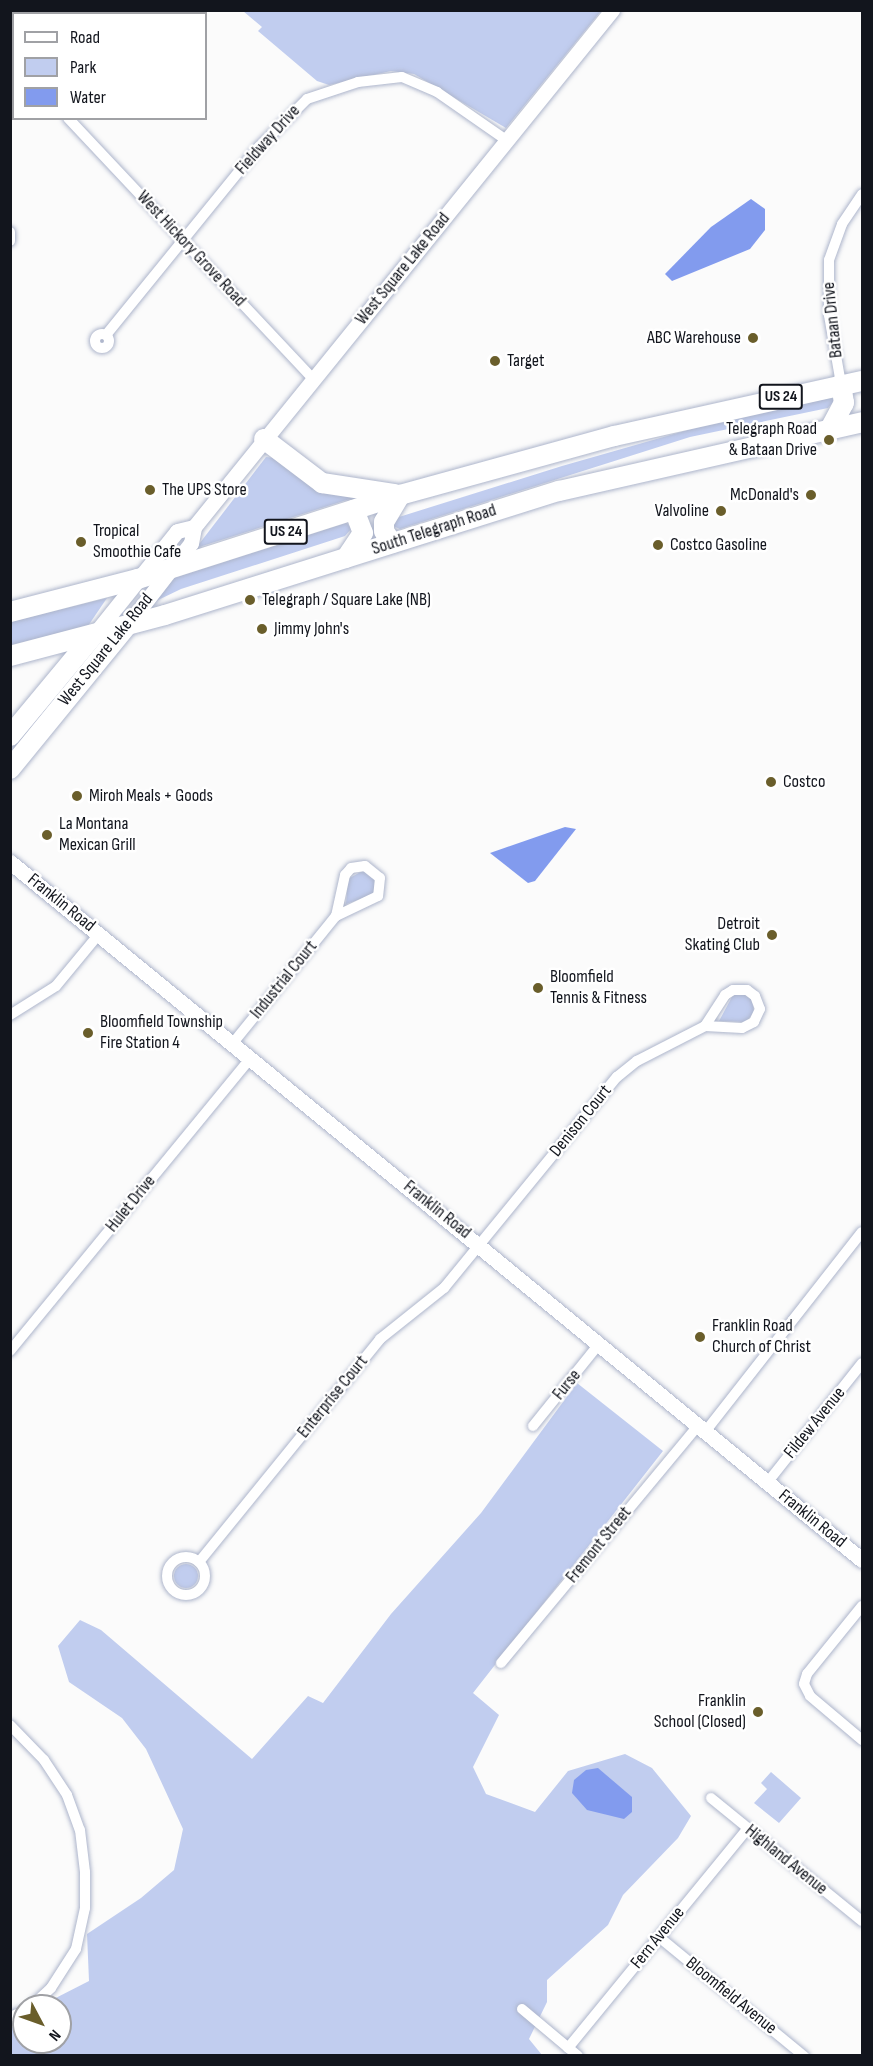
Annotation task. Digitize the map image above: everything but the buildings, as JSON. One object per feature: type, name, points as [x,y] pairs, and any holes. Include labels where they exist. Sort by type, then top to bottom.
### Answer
[{"type":"highway","name":"US 24","points":[[10,612],[138,579],[400,495],[699,414],[862,381]]},
{"type":"highway","points":[[830,429],[844,403],[841,384]]},
{"type":"highway","name":"South Telegraph Road","points":[[10,656],[126,627],[608,478],[862,422]]},
{"type":"highway","points":[[264,439],[322,483],[400,495],[384,522],[384,531],[392,543]]},
{"type":"highway","points":[[346,558],[363,533],[354,510]]},
{"type":"highway","name":"West Square Lake Road","points":[[10,769],[126,627]]},
{"type":"highway","name":"West Square Lake Road","points":[[10,736],[93,636]]},
{"type":"street","name":"West Square Lake Road","points":[[126,627],[191,543],[194,527],[612,10]]},
{"type":"street","name":"Fieldway Drive","points":[[106,335],[287,115],[307,99],[337,87],[386,77],[409,79],[459,106],[506,140]]},
{"type":"street","name":"West Hickory Grove Road","points":[[77,122],[182,241],[314,380]]},
{"type":"street","name":"Bataan Drive","points":[[841,384],[829,315],[829,260],[842,224],[862,194]]},
{"type":"street","points":[[10,232],[10,241]]},
{"type":"street","name":"West Square Lake Road","points":[[93,636],[177,531],[194,527]]},
{"type":"street","name":"Franklin Road","points":[[10,862],[862,1560]]},
{"type":"street","name":"Industrial Court","points":[[232,1043],[336,916],[375,900],[381,882],[374,870],[361,866],[348,871],[343,879],[336,916]]},
{"type":"street","points":[[10,1015],[56,986],[99,934]]},
{"type":"street","name":"Denison Court","points":[[480,1245],[623,1071],[705,1026],[729,992],[747,990],[758,1000],[757,1018],[746,1027],[705,1026]]},
{"type":"street","name":"Hulet Drive","points":[[10,1351],[251,1058]]},
{"type":"street","name":"Fremont Street","points":[[501,1663],[701,1429],[862,1232]]},
{"type":"street","name":"Enterprise Court","points":[[199,1562],[387,1332],[440,1293],[480,1245]]},
{"type":"street","name":"Furse","points":[[533,1426],[599,1344]]},
{"type":"street","name":"Fildew Avenue","points":[[767,1482],[862,1363]]},
{"type":"street","points":[[862,1606],[807,1674],[804,1688],[814,1700],[862,1740]]},
{"type":"street","points":[[10,1725],[50,1768],[72,1806],[80,1830],[85,1872],[82,1926],[68,1963],[42,1994]]},
{"type":"street","name":"Highland Avenue","points":[[711,1798],[862,1921]]},
{"type":"street","name":"Fern Avenue","points":[[568,2048],[748,1828]]},
{"type":"street","name":"Bloomfield Avenue","points":[[659,1937],[804,2055]]},
{"type":"street","points":[[522,2009],[578,2055]]},
{"type":"green space","points":[[243,11],[601,11],[506,128],[414,74],[391,71],[329,85],[317,81],[258,31],[262,27]]},
{"type":"green space","points":[[830,398],[835,400],[828,408],[690,437],[400,529],[393,526],[399,517],[562,466],[730,418]]},
{"type":"green space","points":[[266,457],[275,458],[356,497],[196,548]]},
{"type":"green space","points":[[346,523],[352,528],[345,536],[181,589],[154,602],[171,579]]},
{"type":"green space","points":[[107,598],[88,626],[11,645],[10,622]]},
{"type":"green space","points":[[364,870],[376,880],[373,895],[346,904],[348,879]]},
{"type":"green space","points":[[733,995],[745,995],[752,1000],[754,1012],[746,1022],[719,1021]]},
{"type":"green space","points":[[577,1383],[663,1451],[473,1693],[499,1715],[473,1767],[486,1794],[535,1812],[568,1771],[625,1754],[652,1768],[691,1816],[678,1838],[623,1895],[608,1925],[547,1980],[547,2002],[529,2039],[542,2055],[11,2056],[12,2027],[12,2054],[72,2054],[72,1994],[64,1994],[89,1981],[87,1934],[141,1898],[174,1870],[183,1829],[146,1749],[122,1718],[69,1682],[58,1646],[80,1620],[101,1630],[252,1759],[308,1696],[323,1703],[391,1614],[481,1513]]},
{"type":"green space","points":[[186,1564],[194,1568],[198,1576],[194,1584],[186,1588],[178,1584],[174,1576],[178,1568]]},
{"type":"green space","points":[[771,1772],[801,1798],[779,1823],[754,1803],[767,1789],[761,1783]]},
{"type":"water","points":[[751,199],[765,209],[765,230],[750,249],[672,281],[665,274],[711,227]]},
{"type":"water","points":[[565,827],[576,829],[535,881],[528,883],[490,853]]},
{"type":"water","points":[[598,1768],[632,1797],[632,1812],[624,1819],[587,1810],[572,1793],[574,1780],[586,1770]]},
{"type":"place","name":"ABC Warehouse","points":[[753,338]]},
{"type":"place","name":"Target","points":[[495,361]]},
{"type":"place","name":"Telegraph Road & Bataan Drive","points":[[829,440]]},
{"type":"place","name":"The UPS Store","points":[[150,490]]},
{"type":"place","name":"McDonald's","points":[[811,495]]},
{"type":"place","name":"Valvoline","points":[[721,511]]},
{"type":"place","name":"Tropical Smoothie Cafe","points":[[81,542]]},
{"type":"place","name":"Costco Gasoline","points":[[658,545]]},
{"type":"place","name":"Telegraph / Square Lake (NB)","points":[[250,600]]},
{"type":"place","name":"Jimmy John's","points":[[262,629]]},
{"type":"place","name":"Costco","points":[[771,782]]},
{"type":"place","name":"Miroh Meals + Goods","points":[[77,796]]},
{"type":"place","name":"La Montana Mexican Grill","points":[[47,835]]},
{"type":"place","name":"Detroit Skating Club","points":[[772,935]]},
{"type":"place","name":"Bloomfield Tennis & Fitness","points":[[538,988]]},
{"type":"place","name":"Bloomfield Township Fire Station 4","points":[[88,1033]]},
{"type":"place","name":"Franklin Road Church of Christ","points":[[700,1337]]},
{"type":"place","name":"Franklin School (Closed)","points":[[758,1712]]}]
